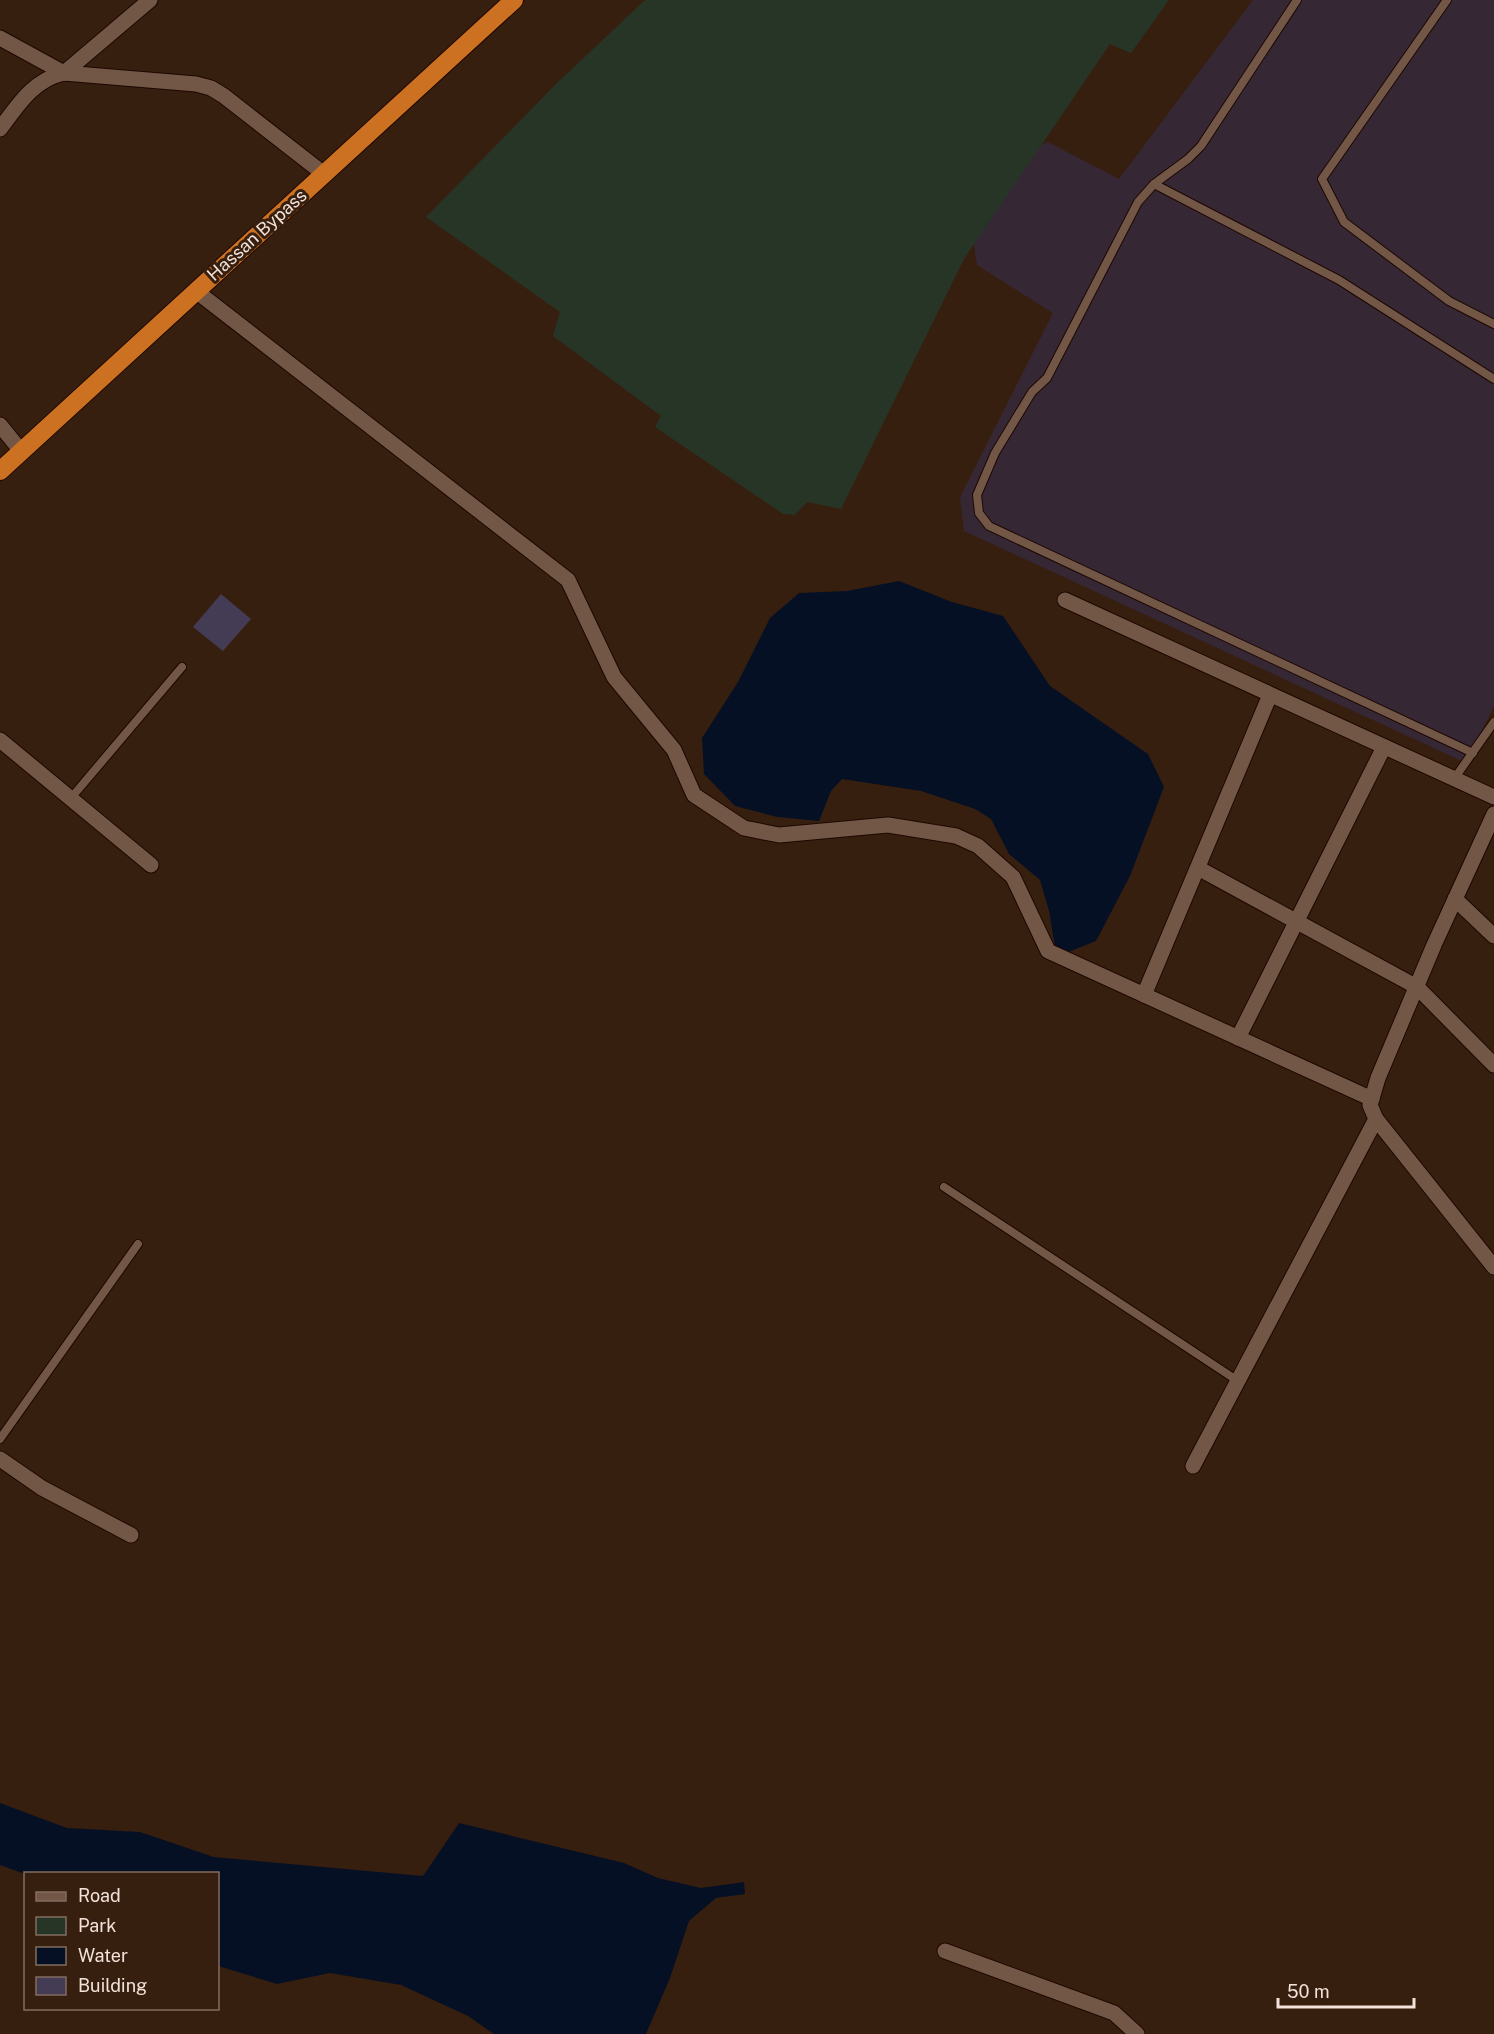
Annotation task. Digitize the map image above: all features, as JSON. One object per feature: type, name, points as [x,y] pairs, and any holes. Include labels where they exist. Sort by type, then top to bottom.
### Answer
[{"type":"highway","name":"Hassan Bypass","points":[[0,471],[514,0]]},
{"type":"street","points":[[64,73],[150,0]]},
{"type":"street","points":[[0,38],[64,73]]},
{"type":"street","points":[[0,129],[38,83],[51,76],[64,73],[196,84],[211,88],[224,96],[324,174]]},
{"type":"street","points":[[196,291],[568,580],[614,676],[674,750],[694,795],[744,828],[779,835],[888,825],[956,836],[978,846],[1013,877],[1048,951],[1372,1099]]},
{"type":"street","points":[[0,424],[21,451]]},
{"type":"street","points":[[1065,600],[1494,797]]},
{"type":"street","points":[[1144,995],[1270,695]]},
{"type":"street","points":[[0,740],[152,864]]},
{"type":"street","points":[[1238,1038],[1384,747]]},
{"type":"street","points":[[1494,814],[1378,1078],[1370,1105],[1376,1119],[1494,1267]]},
{"type":"street","points":[[1198,868],[1417,987],[1494,1065]]},
{"type":"street","points":[[1455,899],[1494,936]]},
{"type":"street","points":[[1193,1466],[1376,1119]]},
{"type":"street","points":[[0,1459],[42,1488],[131,1535]]},
{"type":"street","points":[[945,1951],[1114,2013],[1137,2034]]},
{"type":"lane","points":[[1297,0],[1201,146],[1188,159],[1154,184],[1138,202],[1047,378],[1032,392],[995,453],[977,495],[979,513],[989,526],[1473,753]]},
{"type":"lane","points":[[1447,0],[1322,180],[1344,222],[1449,301],[1494,324]]},
{"type":"lane","points":[[1154,184],[1339,280],[1494,379]]},
{"type":"lane","points":[[71,798],[182,667]]},
{"type":"lane","points":[[1454,779],[1494,722]]},
{"type":"lane","points":[[944,1187],[1238,1381]]},
{"type":"lane","points":[[0,1439],[138,1244]]},
{"type":"shaded area","points":[[1253,0],[1494,0],[1494,706],[1466,763],[964,531],[960,497],[1053,313],[977,265],[973,237],[1031,148],[1048,142],[1119,179]]},
{"type":"green space","points":[[645,0],[1169,0],[1131,53],[1110,44],[964,259],[841,509],[807,502],[795,515],[783,514],[655,427],[661,416],[553,336],[560,312],[426,217],[556,84]]},
{"type":"water","points":[[899,581],[952,602],[1003,616],[1050,686],[1148,754],[1164,787],[1130,876],[1096,941],[1066,953],[1055,947],[1049,911],[1040,880],[1009,854],[991,819],[975,809],[921,791],[842,779],[831,791],[819,821],[777,817],[735,806],[704,774],[702,738],[738,682],[770,618],[799,593],[847,591]]},
{"type":"water","points":[[0,1803],[67,1828],[140,1832],[214,1857],[423,1876],[459,1823],[624,1863],[658,1878],[701,1888],[744,1882],[745,1894],[716,1898],[689,1921],[670,1978],[646,2034],[494,2034],[468,2016],[401,1985],[330,1973],[277,1984],[219,1966],[219,1872],[24,1874],[0,1865]]},
{"type":"building","points":[[221,594],[251,619],[223,651],[193,627]]}]
